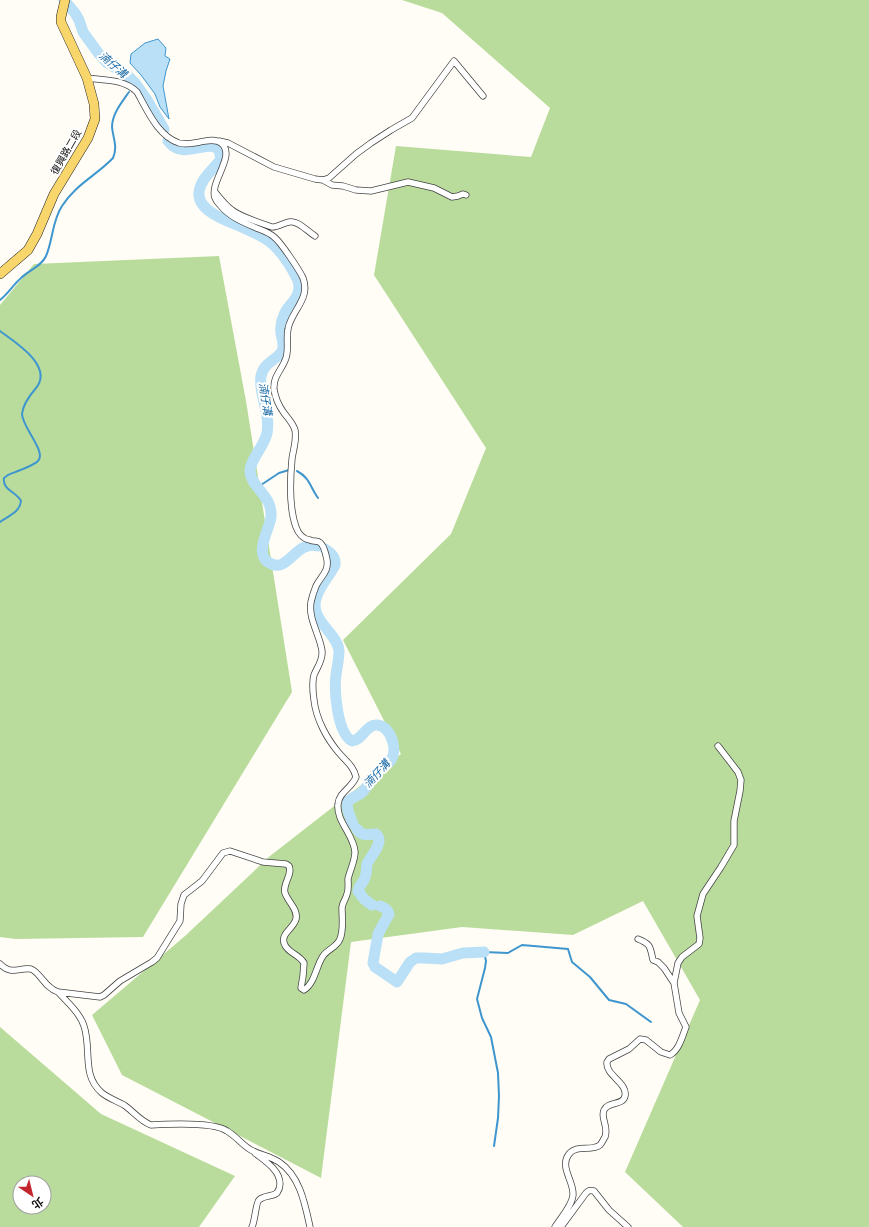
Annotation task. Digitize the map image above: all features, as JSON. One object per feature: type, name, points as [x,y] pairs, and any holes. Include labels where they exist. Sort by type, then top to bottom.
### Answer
[{"type":"main road","name":"復興路二段","points":[[0,274],[28,250],[37,234],[54,194],[88,138],[95,119],[94,104],[87,78],[61,22],[64,3]]},
{"type":"street","points":[[87,78],[124,83],[133,88],[137,92],[157,126],[163,133],[177,142],[191,143],[217,141],[228,143],[274,167],[323,180],[329,178],[356,154],[391,130],[412,118],[454,61],[483,96]]},
{"type":"street","points":[[0,964],[8,970],[31,970],[36,972],[52,990],[58,992],[100,997],[104,995],[120,981],[152,962],[160,954],[180,921],[181,904],[184,896],[202,881],[226,851],[236,852],[263,862],[286,864],[289,866],[290,872],[285,894],[296,914],[296,919],[283,939],[287,948],[304,963],[300,988],[302,990],[306,989],[316,974],[324,956],[337,945],[341,935],[343,927],[343,902],[347,894],[348,881],[355,852],[339,815],[338,804],[340,796],[352,785],[356,777],[351,766],[330,741],[315,710],[313,699],[313,678],[322,656],[310,609],[315,587],[325,573],[328,563],[321,543],[304,538],[298,532],[295,524],[292,508],[291,484],[292,458],[296,438],[295,431],[293,424],[282,411],[274,388],[274,380],[286,360],[289,323],[302,302],[305,286],[298,270],[274,236],[230,215],[221,207],[215,198],[216,184],[226,153],[221,142],[217,141]]},
{"type":"street","points":[[323,180],[328,184],[371,191],[408,182],[434,188],[452,197],[463,194],[466,195]]},
{"type":"street","points":[[215,191],[233,211],[272,227],[289,222],[297,223],[315,236]]},
{"type":"street","points":[[555,1227],[573,1196],[573,1189],[566,1173],[566,1158],[573,1150],[594,1148],[602,1143],[607,1132],[603,1114],[604,1110],[611,1104],[623,1100],[625,1096],[622,1086],[607,1068],[607,1062],[609,1059],[629,1049],[640,1039],[646,1040],[662,1052],[670,1055],[677,1049],[686,1027],[679,1013],[674,983],[678,963],[682,957],[699,944],[700,938],[697,916],[703,894],[734,845],[734,821],[741,780],[738,772],[718,746]]},
{"type":"street","points":[[638,939],[646,942],[650,946],[653,960],[658,962],[664,968],[674,983]]},
{"type":"street","points":[[58,992],[81,1019],[84,1025],[87,1037],[88,1069],[91,1079],[103,1094],[124,1105],[145,1123],[198,1124],[226,1130],[272,1167],[278,1176],[280,1188],[276,1193],[260,1199],[257,1202],[252,1227]]},
{"type":"street","points":[[251,1150],[279,1162],[290,1171],[302,1195],[310,1227]]},
{"type":"street","points":[[561,1227],[586,1193],[591,1190],[609,1210],[628,1227]]},
{"type":"green space","points":[[402,0],[869,0],[869,1227],[683,1227],[625,1172],[700,1000],[643,901],[573,935],[462,927],[351,942],[321,1178],[122,1075],[92,1015],[185,936],[270,856],[401,754],[343,640],[451,534],[486,448],[374,275],[396,146],[531,157],[550,108],[442,13]]},
{"type":"green space","points":[[219,256],[246,401],[292,692],[143,937],[16,939],[0,937],[0,305],[34,264]]},
{"type":"green space","points":[[0,1027],[101,1114],[235,1176],[199,1227],[0,1227]]},
{"type":"water","points":[[158,39],[166,48],[165,56],[170,59],[163,86],[169,119],[160,107],[155,94],[130,63],[131,54],[145,43]]},
{"type":"waterway","name":"湳仔溝","points":[[64,0],[75,13],[83,32],[99,54],[106,62],[127,75],[135,83],[164,129]]},
{"type":"waterway","points":[[0,300],[21,278],[44,260],[56,218],[67,199],[73,192],[113,158],[115,146],[112,122],[118,108],[129,92]]},
{"type":"waterway","name":"湳仔溝","points":[[168,141],[173,146],[183,150],[207,146],[213,146],[219,150],[221,159],[205,178],[200,187],[200,199],[203,205],[221,218],[263,237],[274,245],[286,260],[298,281],[299,287],[297,296],[286,311],[282,321],[282,351],[267,365],[261,376],[261,390],[268,426],[266,438],[252,462],[250,471],[251,477],[269,503],[271,509],[270,522],[264,540],[262,553],[264,558],[268,562],[275,565],[281,564],[303,548],[310,545],[318,546]]},
{"type":"waterway","points":[[0,331],[23,348],[36,363],[40,371],[40,380],[25,403],[22,414],[26,426],[37,446],[40,457],[36,463],[4,478],[7,488],[21,501],[16,511],[0,522]]},
{"type":"waterway","points":[[258,487],[279,473],[289,470]]},
{"type":"waterway","points":[[297,471],[305,477],[318,498]]},
{"type":"waterway","name":"湳仔溝","points":[[325,549],[333,556],[335,565],[317,595],[315,606],[319,618],[338,645],[339,654],[335,682],[336,700],[340,721],[347,736],[352,741],[359,738],[373,725],[382,726],[386,729],[392,739],[394,750],[390,762],[379,770],[363,792],[348,801],[348,811],[353,824]]},
{"type":"waterway","name":"湳仔溝","points":[[357,829],[363,834],[376,834],[379,841],[367,864],[366,874],[358,891],[364,899],[372,905]]},
{"type":"waterway","name":"湳仔溝","points":[[380,906],[386,909],[389,914],[378,934],[373,963],[375,967],[397,982],[410,962],[416,958],[442,959],[463,953],[484,952]]},
{"type":"waterway","name":"湳仔溝","points":[[494,1146],[498,1118],[498,1073],[491,1037],[482,1018],[477,999],[485,968],[486,961],[484,952],[508,953],[522,945],[568,949],[572,962],[590,977],[609,1000],[626,1004],[651,1022]]}]
